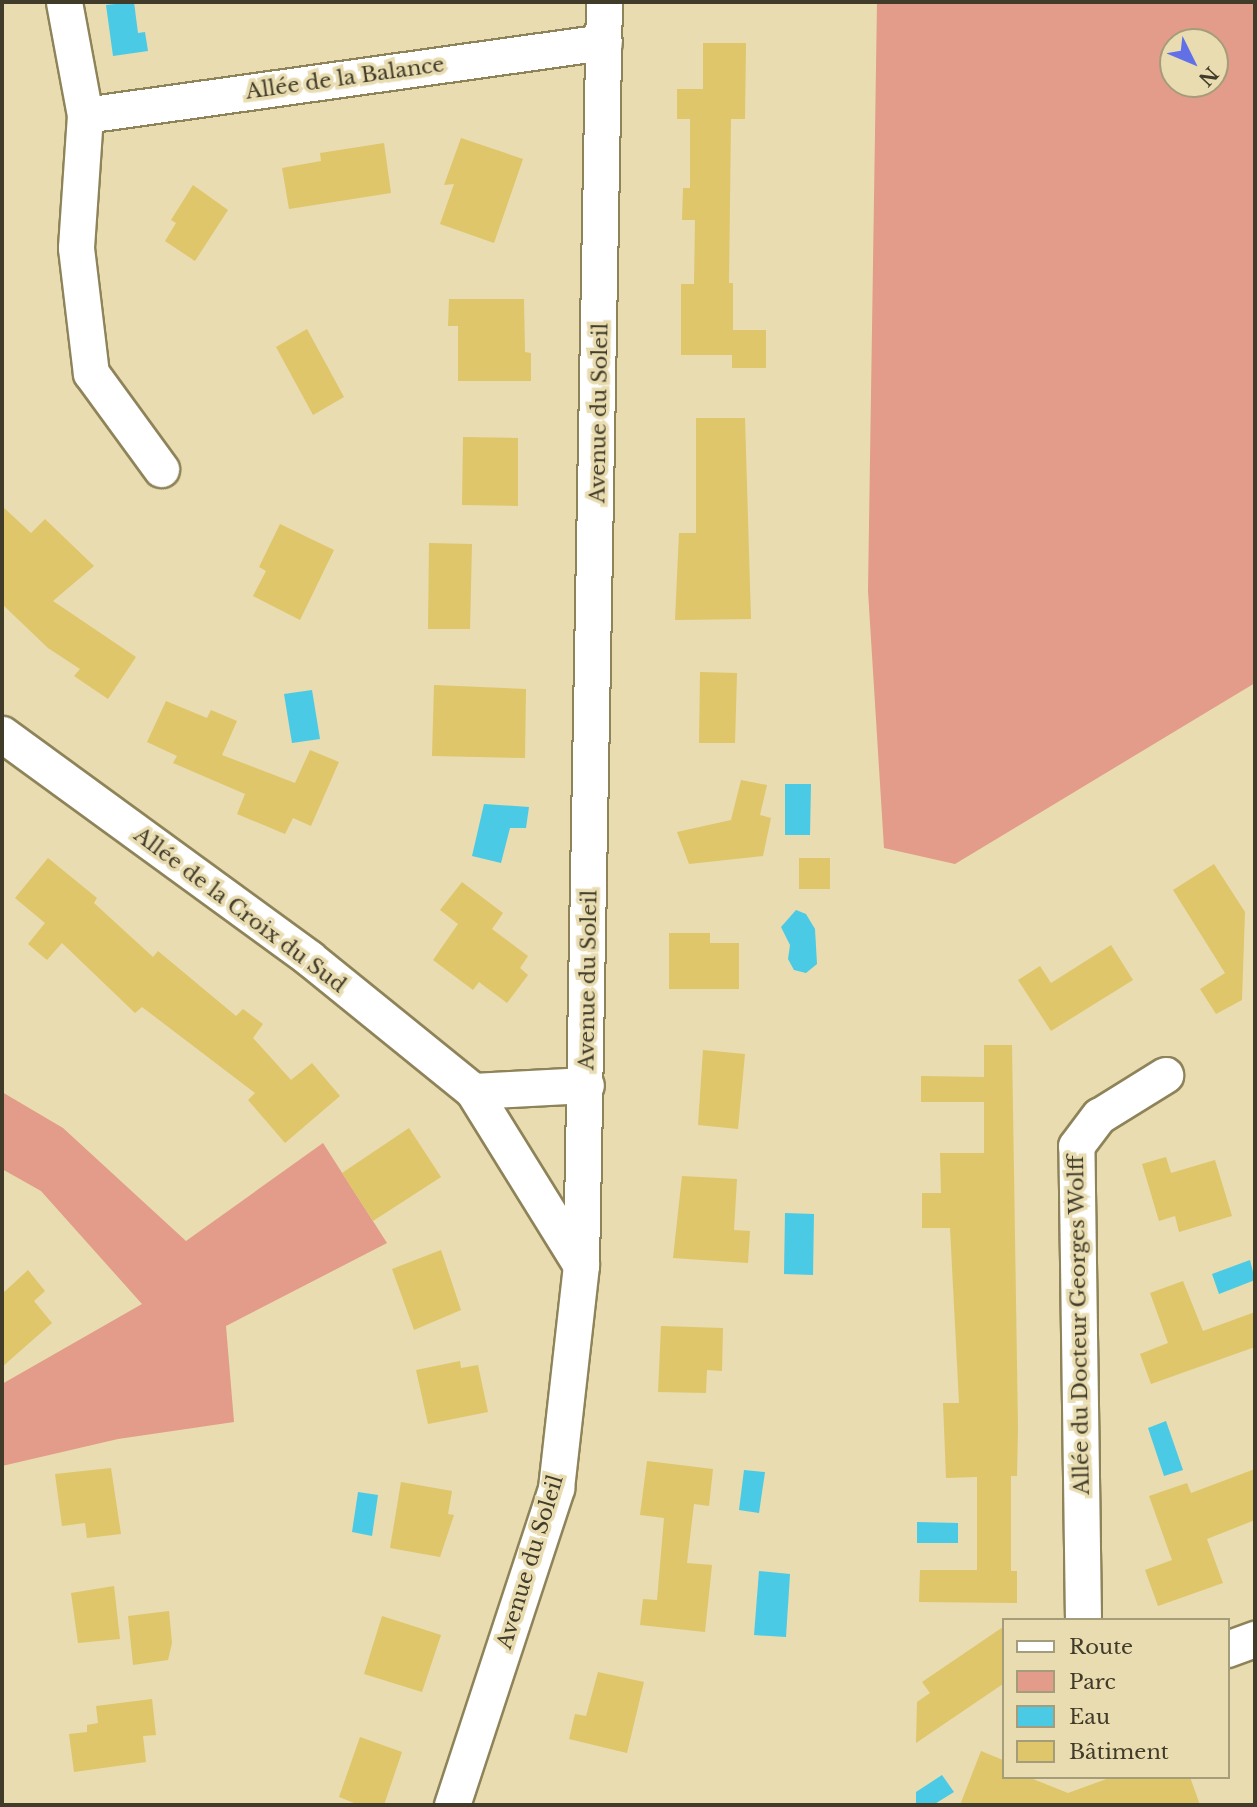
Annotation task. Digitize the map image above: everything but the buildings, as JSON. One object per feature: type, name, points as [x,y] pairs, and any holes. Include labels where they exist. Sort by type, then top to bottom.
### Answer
[{"type":"street","points":[[64,2],[85,115],[76,247],[91,373],[162,469]]},
{"type":"street","name":"Avenue du Soleil","points":[[452,1805],[556,1488],[581,1265],[605,137],[604,2]]},
{"type":"street","name":"Allée de la Balance","points":[[85,115],[604,42]]},
{"type":"street","name":"Allée de la Croix du Sud","points":[[2,734],[309,958],[473,1091],[581,1265]]},
{"type":"street","name":"Allée du Docteur Georges Wolff","points":[[1083,1618],[1076,1146],[1099,1116],[1165,1075]]},
{"type":"street","points":[[473,1091],[586,1085]]},
{"type":"street","points":[[1229,1648],[1255,1639]]},
{"type":"green space","points":[[877,2],[1255,2],[1255,683],[955,864],[884,848],[868,591]]},
{"type":"green space","points":[[2,1092],[63,1128],[186,1241],[323,1143],[387,1243],[226,1326],[234,1422],[118,1439],[2,1466],[2,1384],[142,1304],[41,1191],[2,1169]]},
{"type":"water","points":[[134,2],[138,33],[145,32],[148,51],[113,56],[106,5]]},
{"type":"water","points":[[312,690],[320,739],[292,743],[284,694]]},
{"type":"water","points":[[785,784],[811,784],[810,835],[785,835]]},
{"type":"water","points":[[484,804],[529,807],[526,828],[510,828],[501,863],[472,856]]},
{"type":"water","points":[[796,910],[806,914],[815,929],[817,964],[806,973],[794,970],[788,959],[790,945],[781,927]]},
{"type":"water","points":[[785,1213],[814,1214],[813,1275],[784,1274]]},
{"type":"water","points":[[1250,1260],[1255,1280],[1219,1294],[1212,1274]]},
{"type":"water","points":[[1166,1421],[1183,1470],[1164,1476],[1148,1428]]},
{"type":"water","points":[[744,1470],[765,1472],[759,1513],[739,1510]]},
{"type":"water","points":[[358,1492],[378,1495],[372,1536],[352,1532]]},
{"type":"water","points":[[917,1522],[958,1523],[958,1543],[917,1543]]},
{"type":"water","points":[[759,1571],[790,1574],[786,1637],[754,1635]]},
{"type":"water","points":[[942,1775],[954,1792],[933,1805],[916,1805],[916,1792]]}]
